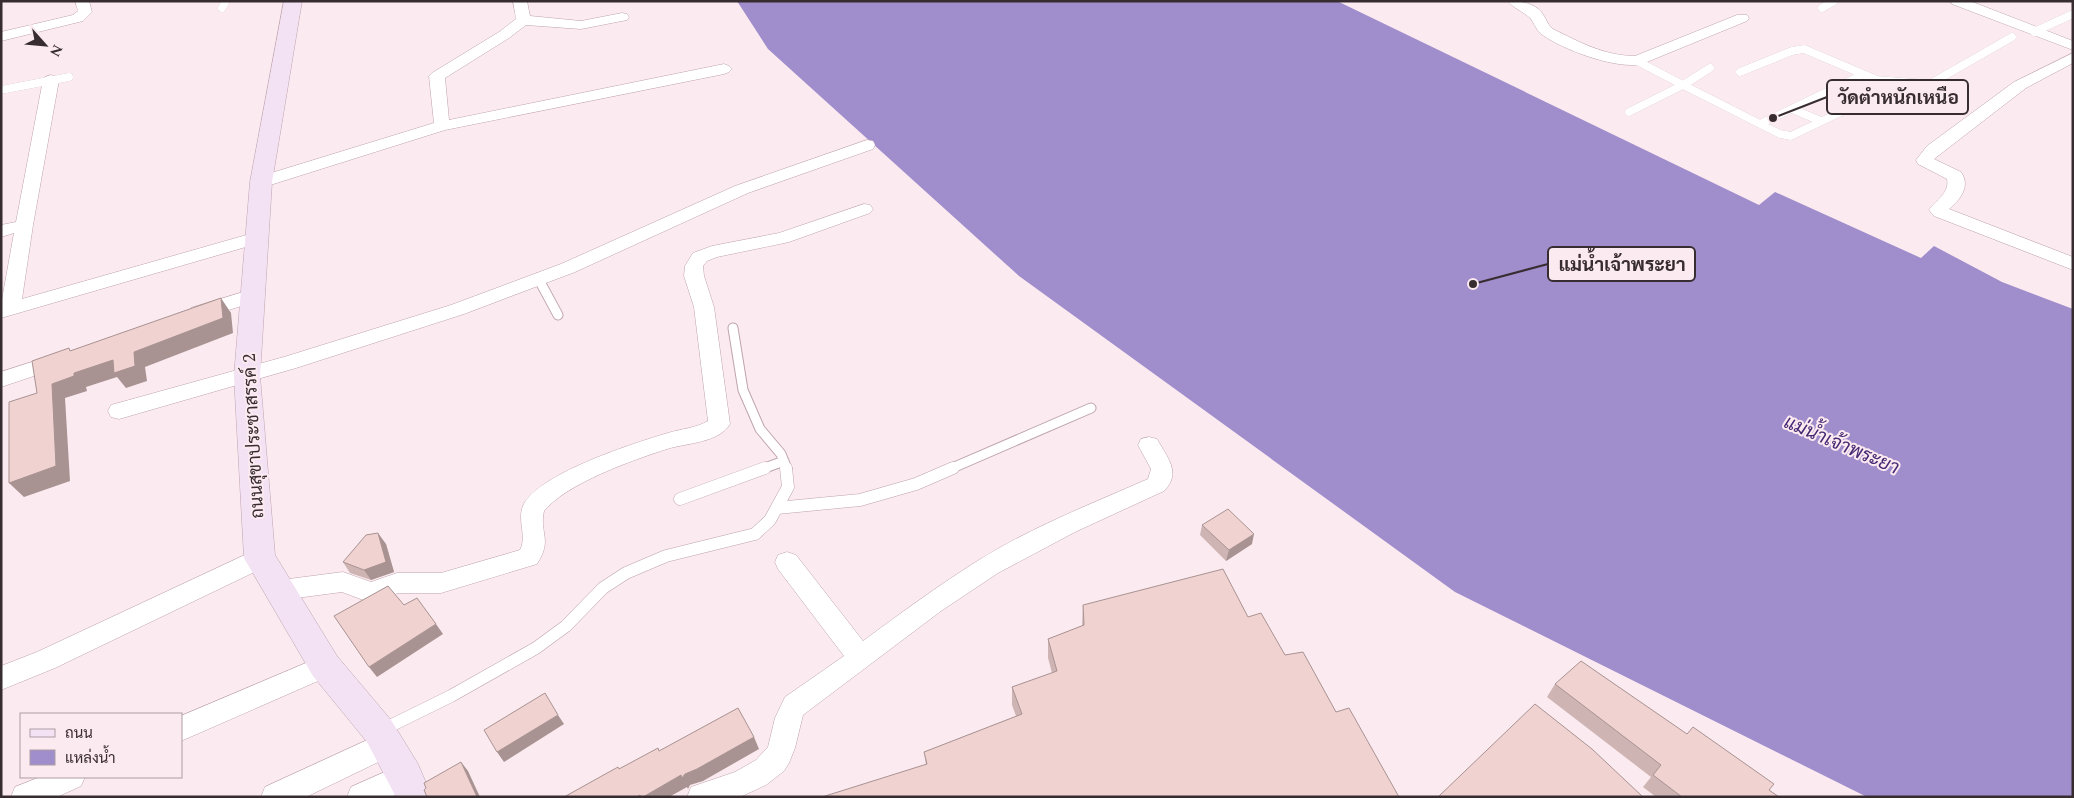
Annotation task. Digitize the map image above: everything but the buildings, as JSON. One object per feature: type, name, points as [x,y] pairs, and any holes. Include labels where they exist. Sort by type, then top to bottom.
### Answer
[{"type":"street","points":[[1,37],[78,18],[84,12],[82,1]]},
{"type":"street","name":"ถนนสุขาประชาสรรค์ 2","points":[[293,1],[262,182],[247,376],[260,558],[325,666],[383,738],[409,786]]},
{"type":"street","points":[[520,1],[524,20]]},
{"type":"street","points":[[1515,1],[1537,16],[1541,26],[1548,32],[1607,59],[1637,61],[1742,18]]},
{"type":"street","points":[[1957,1],[2027,31],[2073,46]]},
{"type":"street","points":[[442,126],[437,76],[504,35],[524,20],[581,25],[622,17]]},
{"type":"street","points":[[2073,57],[2020,85],[1933,150],[1924,160],[1955,176],[1957,184],[1950,198],[1938,210],[1940,212],[2073,264]]},
{"type":"street","points":[[262,182],[442,126],[724,68]]},
{"type":"street","points":[[51,80],[6,311],[257,238]]},
{"type":"street","points":[[118,411],[247,376],[413,324],[568,268],[726,196],[867,145]]},
{"type":"street","points":[[281,590],[343,582],[371,593],[397,583],[441,583],[528,557],[533,552],[536,542],[531,528],[533,511],[537,503],[553,490],[587,471],[678,437],[712,430],[720,424],[704,307],[694,276],[694,266],[700,257],[712,252],[783,238],[864,208]]},
{"type":"street","points":[[1,231],[24,225]]},
{"type":"street","points":[[178,320],[253,295]]},
{"type":"street","points":[[1,380],[76,355]]},
{"type":"street","points":[[701,797],[726,789],[770,767],[778,756],[787,717],[794,706],[932,604],[989,566],[1067,525],[1156,485],[1161,480],[1162,469],[1149,444]]},
{"type":"street","points":[[1,678],[46,660],[260,558]]},
{"type":"street","points":[[787,562],[861,658]]},
{"type":"street","points":[[182,729],[325,666]]},
{"type":"street","points":[[275,797],[383,738]]},
{"type":"street","points":[[25,797],[69,778]]},
{"type":"street","points":[[361,797],[409,786]]},
{"type":"lane","points":[[1822,8],[1834,1]]},
{"type":"lane","points":[[2027,31],[2073,14]]},
{"type":"lane","points":[[1740,72],[1787,53],[1804,49],[1862,76],[1902,83],[1930,84],[2012,37]]},
{"type":"lane","points":[[1637,61],[1780,134],[1790,136],[1902,83]]},
{"type":"lane","points":[[1629,112],[1683,85],[1710,68]]},
{"type":"lane","points":[[1760,124],[1862,76]]},
{"type":"lane","points":[[1,90],[69,77]]},
{"type":"lane","points":[[1792,109],[1821,122]]},
{"type":"lane","points":[[538,278],[558,314]]},
{"type":"lane","points":[[383,738],[451,696],[536,648],[566,626],[603,588],[626,573],[666,556],[755,534],[766,524],[788,487],[784,461],[782,454],[760,429],[744,390],[733,328]]},
{"type":"lane","points":[[777,508],[860,500],[916,484],[1091,408]]},
{"type":"lane","points":[[680,499],[784,461]]},
{"type":"water","points":[[737,1],[1337,1],[1759,205],[1775,192],[1921,258],[1934,246],[2002,282],[2073,309],[2073,797],[1867,797],[1455,592],[1019,276],[768,49]]},
{"type":"place","name":"วัดตำหนักเหนือ","points":[[1773,118]]},
{"type":"place","name":"แม่น้ำเจ้าพระยา","points":[[1473,284]]}]
